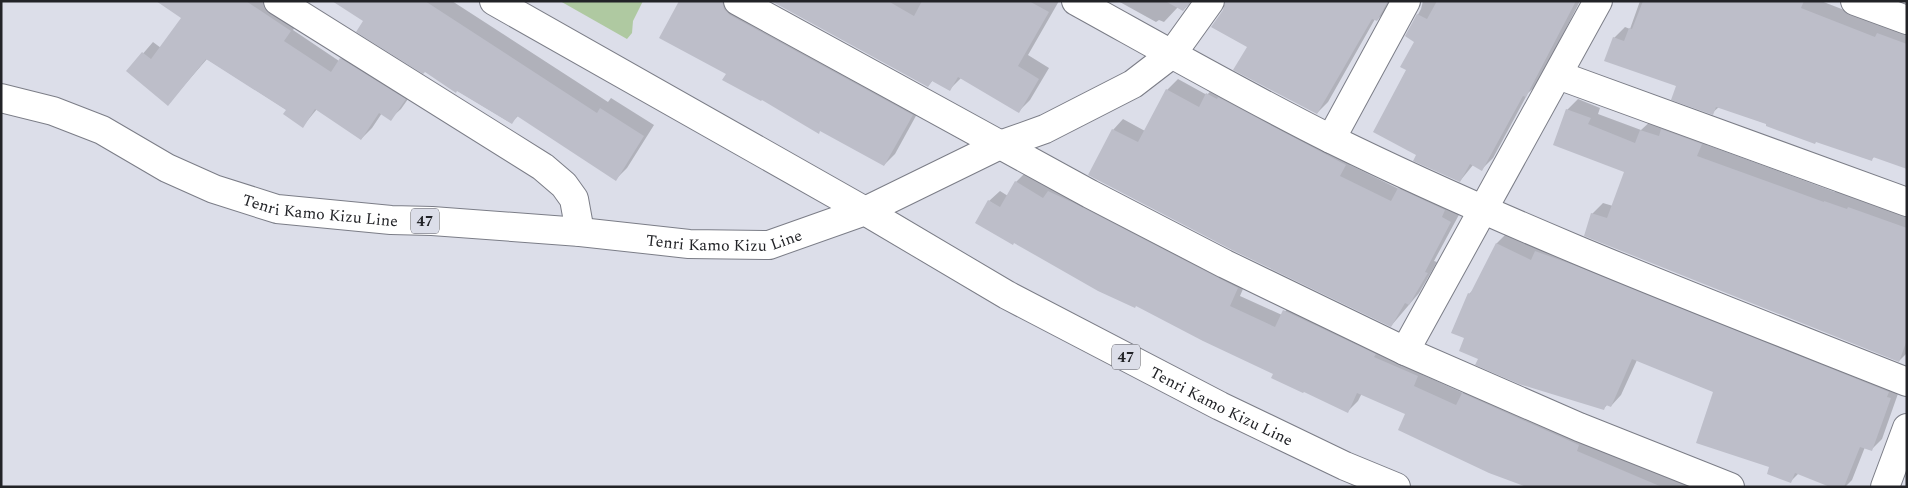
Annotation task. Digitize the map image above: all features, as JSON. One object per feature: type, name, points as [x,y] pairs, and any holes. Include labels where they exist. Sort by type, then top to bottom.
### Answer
[{"type":"street","points":[[278,1],[543,167],[564,185],[574,200],[580,232]]},
{"type":"street","points":[[494,1],[865,211],[1000,145],[1045,129],[1133,84],[1172,54],[1210,1]]},
{"type":"street","points":[[738,1],[1090,194],[1225,264],[1405,351],[1580,428],[1730,487]]},
{"type":"street","points":[[1076,1],[1331,139],[1483,209],[1615,266],[1907,382]]},
{"type":"street","points":[[1331,139],[1406,1]]},
{"type":"street","points":[[1405,351],[1598,1]]},
{"type":"street","points":[[1855,1],[1907,20]]},
{"type":"street","points":[[1558,75],[1907,202]]},
{"type":"street","name":"Tenri Kamo Kizu Line","points":[[1,98],[53,111],[102,130],[175,171],[214,189],[277,209],[391,220],[432,221],[580,232],[689,244],[769,245],[865,211],[1007,295],[1220,406],[1345,466],[1396,487]]},
{"type":"street","points":[[1885,487],[1907,428]]},
{"type":"green space","points":[[560,1],[643,1],[633,21],[632,33],[627,39]]},
{"type":"building","points":[[156,1],[246,1],[291,31],[284,41],[331,72],[340,58],[406,99],[391,121],[379,113],[361,140],[315,109],[303,128],[283,114],[286,110],[206,59],[168,106],[126,71],[142,52],[151,59],[181,18]]},
{"type":"building","points":[[332,1],[425,1],[597,113],[600,108],[644,136],[616,181],[517,116],[512,124],[457,91],[456,93],[425,72],[423,74],[356,32],[363,21]]},
{"type":"building","points":[[679,1],[722,1],[724,9],[730,15],[913,115],[884,166],[820,131],[819,134],[762,100],[722,80],[726,74],[659,38]]},
{"type":"building","points":[[771,1],[888,1],[914,16],[922,1],[1029,1],[1049,12],[1018,66],[1039,79],[1019,113],[958,77],[950,91],[932,81],[928,87]]},
{"type":"building","points":[[1165,1],[1191,1],[1183,11]]},
{"type":"building","points":[[1225,1],[1388,1],[1377,21],[1372,19],[1317,114],[1233,70],[1247,47],[1211,27],[1223,10]]},
{"type":"building","points":[[1437,1],[1576,1],[1526,97],[1523,96],[1482,171],[1470,164],[1460,182],[1413,161],[1416,155],[1373,132],[1406,70],[1400,67],[1414,42],[1405,36],[1417,14],[1427,19]]},
{"type":"building","points":[[1643,1],[1804,1],[1801,8],[1875,37],[1877,33],[1907,44],[1907,169],[1873,157],[1872,161],[1816,142],[1815,144],[1766,126],[1766,124],[1716,107],[1713,115],[1671,100],[1676,86],[1604,61],[1613,37],[1624,41],[1629,28],[1632,29]]},
{"type":"building","points":[[1166,89],[1199,107],[1206,93],[1217,99],[1218,97],[1346,165],[1340,176],[1391,201],[1398,188],[1445,210],[1442,217],[1451,222],[1425,272],[1428,273],[1409,305],[1405,303],[1391,327],[1232,250],[1088,175],[1112,129],[1138,142]]},
{"type":"building","points":[[1566,109],[1591,118],[1588,124],[1635,143],[1640,130],[1659,136],[1661,129],[1702,144],[1697,156],[1824,202],[1847,209],[1848,207],[1907,228],[1907,340],[1899,362],[1584,236],[1591,213],[1607,218],[1624,172],[1553,145]]},
{"type":"building","points":[[1015,181],[1043,198],[1048,191],[1074,203],[1238,288],[1230,306],[1275,327],[1283,310],[1376,354],[1374,357],[1418,376],[1414,386],[1456,405],[1462,393],[1579,445],[1577,451],[1662,487],[1527,487],[1489,473],[1398,430],[1405,414],[1357,393],[1348,413],[1271,378],[1273,374],[1203,341],[1136,306],[1135,308],[1098,291],[975,223],[988,200],[1000,207]]},
{"type":"building","points":[[1496,243],[1531,260],[1535,251],[1574,265],[1889,392],[1887,397],[1891,398],[1872,451],[1860,447],[1844,487],[1830,487],[1795,473],[1791,483],[1767,474],[1769,467],[1696,443],[1713,392],[1632,359],[1611,407],[1606,405],[1604,410],[1519,384],[1475,365],[1478,359],[1459,351],[1464,338],[1451,333],[1468,293],[1470,294]]}]
